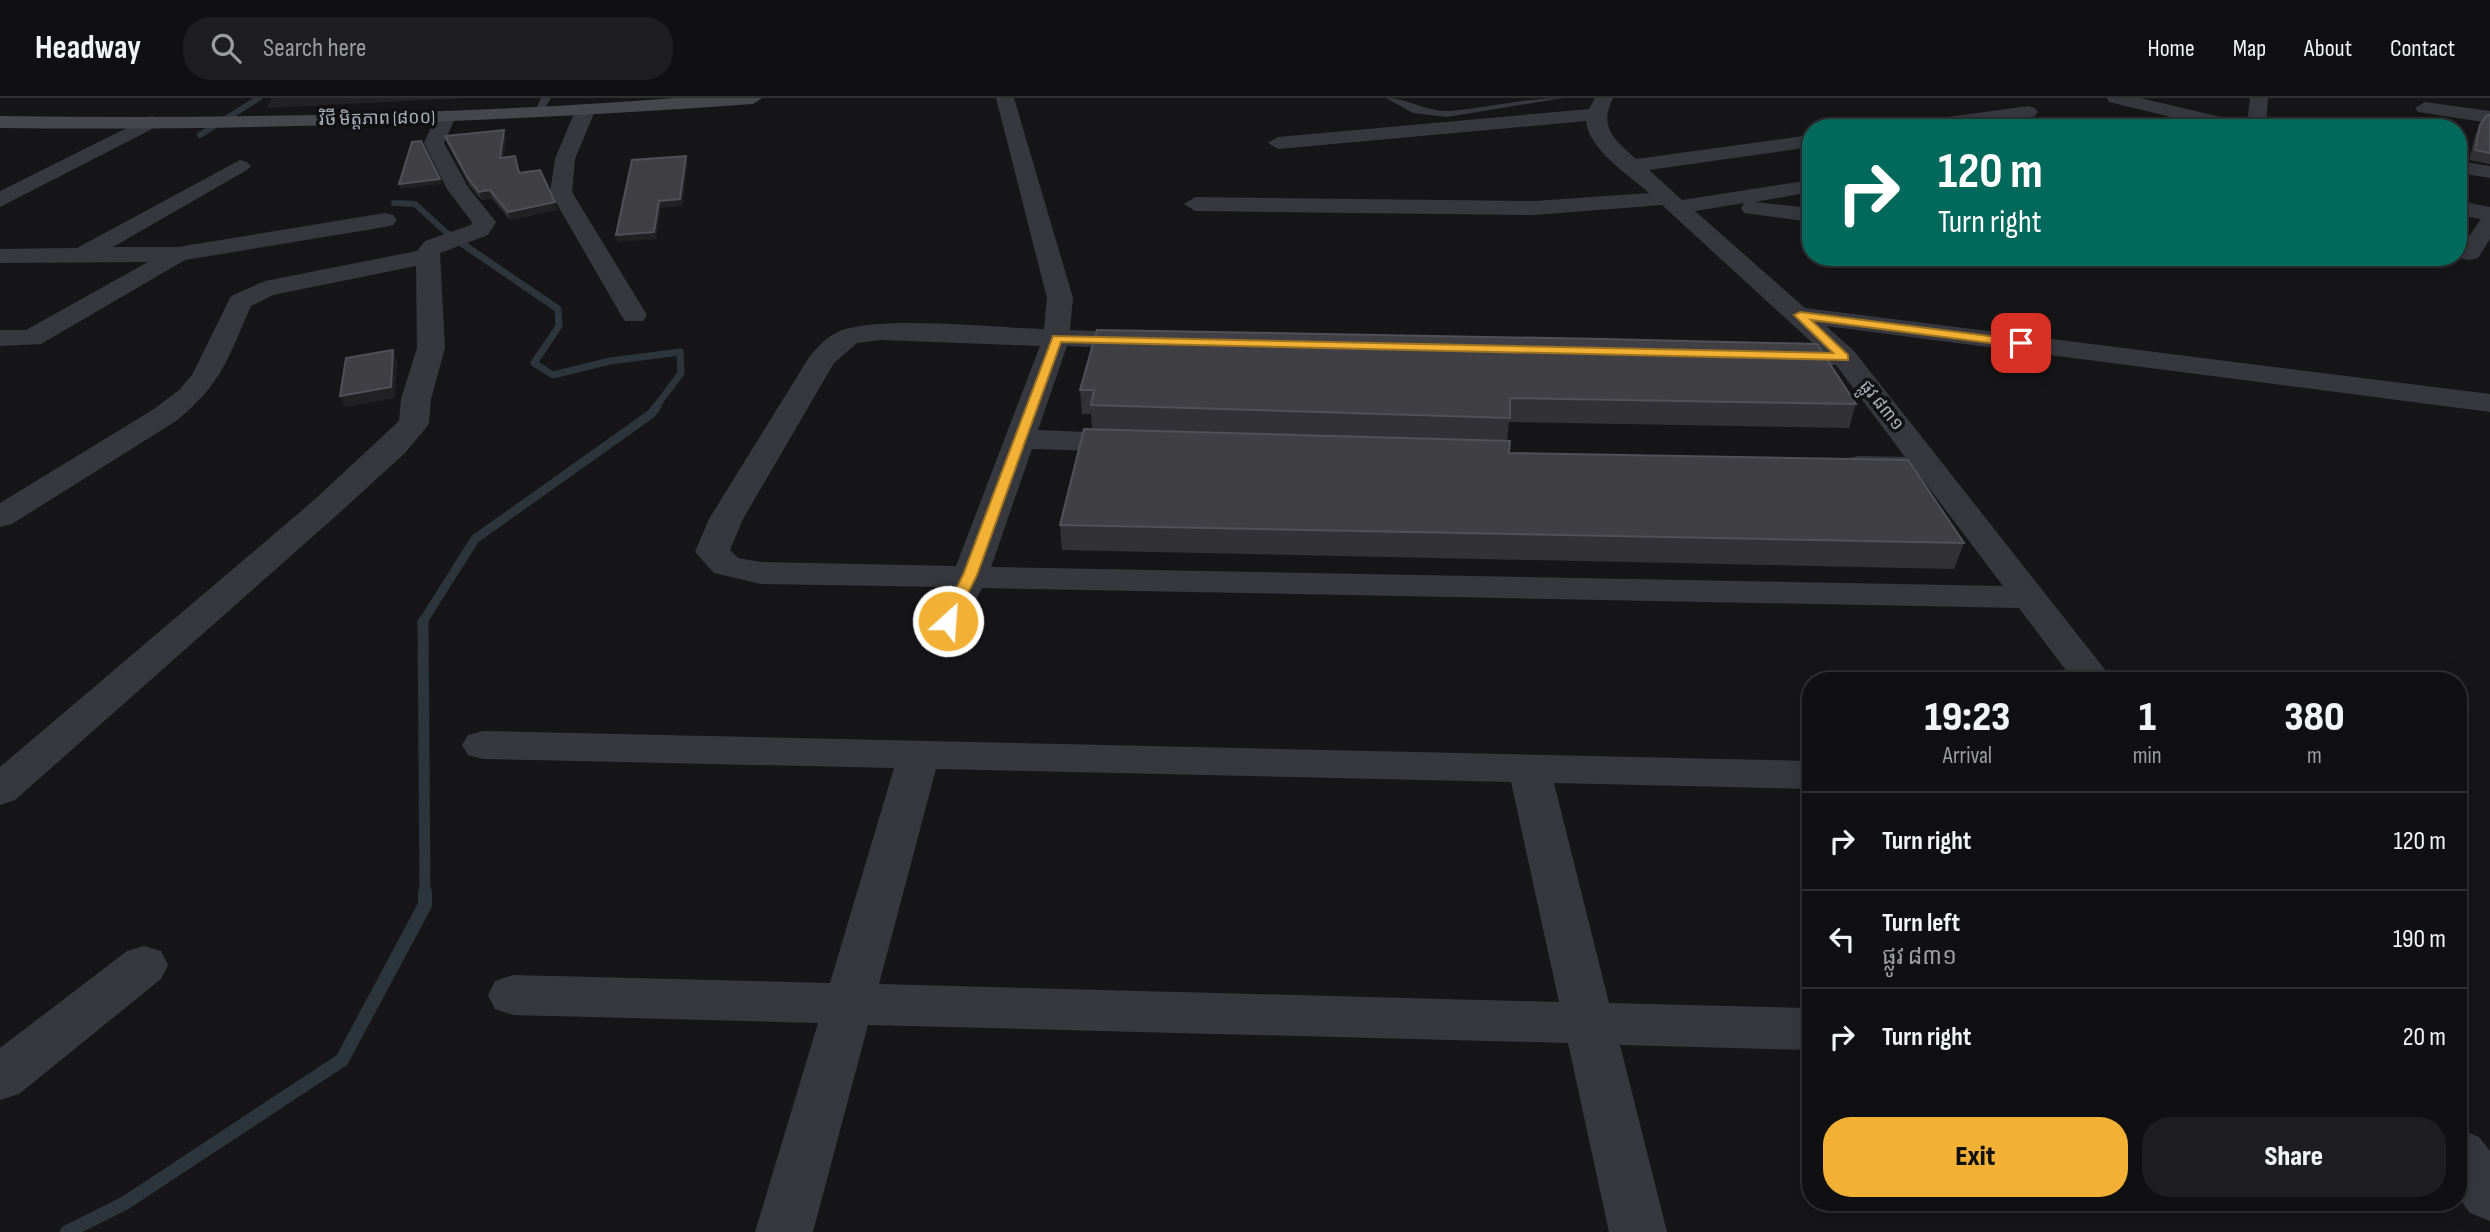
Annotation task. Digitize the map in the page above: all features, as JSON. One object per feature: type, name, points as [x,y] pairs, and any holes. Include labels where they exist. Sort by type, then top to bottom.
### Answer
[{"type":"main road","name":"វិថី មិត្តភាព (៨០០)","points":[[0,122],[446,116],[541,105],[585,111],[753,98]]},
{"type":"street","points":[[948,621],[970,575],[1056,339],[1060,298],[1005,98]]},
{"type":"street","points":[[2116,98],[2185,119]]},
{"type":"street","points":[[2257,119],[2259,98]]},
{"type":"street","points":[[2424,103],[2490,117]]},
{"type":"street","points":[[1278,143],[1509,124],[1600,106]]},
{"type":"street","name":"ផ្លូវ ៨៣១","points":[[1600,106],[1595,129],[1844,357],[2088,672]]},
{"type":"street","points":[[585,111],[565,159],[561,192],[634,315]]},
{"type":"street","points":[[1977,119],[2028,112]]},
{"type":"street","points":[[0,517],[165,415],[189,396],[205,378],[240,301],[265,289],[431,251],[480,230],[484,222],[458,189],[434,143],[446,116]]},
{"type":"street","points":[[0,200],[151,121]]},
{"type":"street","points":[[1633,166],[1802,142]]},
{"type":"street","points":[[83,255],[240,166]]},
{"type":"street","points":[[2467,168],[2490,172]]},
{"type":"street","points":[[1195,204],[1534,208],[1712,202],[1802,187]]},
{"type":"street","points":[[1712,202],[1802,214]]},
{"type":"street","points":[[2467,210],[2490,214]]},
{"type":"street","points":[[0,256],[178,254],[385,220]]},
{"type":"street","points":[[2467,253],[2490,222]]},
{"type":"street","points":[[0,789],[403,436],[414,423],[416,399],[430,348],[431,251]]},
{"type":"street","points":[[0,338],[31,338],[178,254]]},
{"type":"street","points":[[1800,315],[2490,403]]},
{"type":"street","points":[[1167,341],[881,332],[853,334],[839,340],[822,359],[726,519],[712,552],[726,566],[761,573],[2031,597]]},
{"type":"street","points":[[1747,355],[1844,357]]},
{"type":"street","points":[[1021,439],[1159,444]]},
{"type":"street","points":[[1835,464],[1931,467]]},
{"type":"street","points":[[483,745],[1802,775]]},
{"type":"street","points":[[784,1232],[919,755]]},
{"type":"street","points":[[1529,769],[1637,1232]]},
{"type":"street","points":[[0,1078],[144,965]]},
{"type":"street","points":[[513,995],[1802,1029]]},
{"type":"street","points":[[2467,1165],[2490,1195]]},
{"type":"lane","points":[[1391,98],[1431,114],[1474,111],[1558,98]]},
{"type":"shaded area","points":[[273,98],[468,98],[266,108]]},
{"type":"building","points":[[2487,115],[2490,115],[2490,153],[2475,150],[2480,125]]},
{"type":"building","points":[[504,130],[500,158],[515,156],[519,173],[540,170],[555,202],[508,212],[490,190],[479,192],[468,178],[445,136]]},
{"type":"building","points":[[421,141],[440,179],[399,184],[412,142]]},
{"type":"building","points":[[686,156],[680,199],[659,201],[654,232],[616,235],[632,160]]},
{"type":"building","points":[[1097,330],[1817,344],[1856,404],[1510,398],[1510,418],[1091,405],[1094,390],[1080,390]]},
{"type":"building","points":[[393,350],[391,387],[340,396],[346,358]]},
{"type":"building","points":[[1084,429],[1510,441],[1509,453],[1908,460],[1964,543],[1060,525]]},
{"type":"waterway","points":[[200,135],[259,98]]},
{"type":"waterway","points":[[394,203],[415,204],[450,236]]},
{"type":"waterway","points":[[448,234],[558,309],[559,326],[534,363],[553,375],[610,361],[680,352],[681,373],[655,408]]},
{"type":"waterway","points":[[422,623],[475,539],[651,414],[657,406]]},
{"type":"waterway","points":[[423,622],[425,894]]},
{"type":"waterway","points":[[67,1232],[125,1203],[342,1060],[425,905],[425,894]]},
{"type":"route","points":[[948,621],[970,575],[1056,339],[1844,357],[1800,315],[2021,343]]}]
